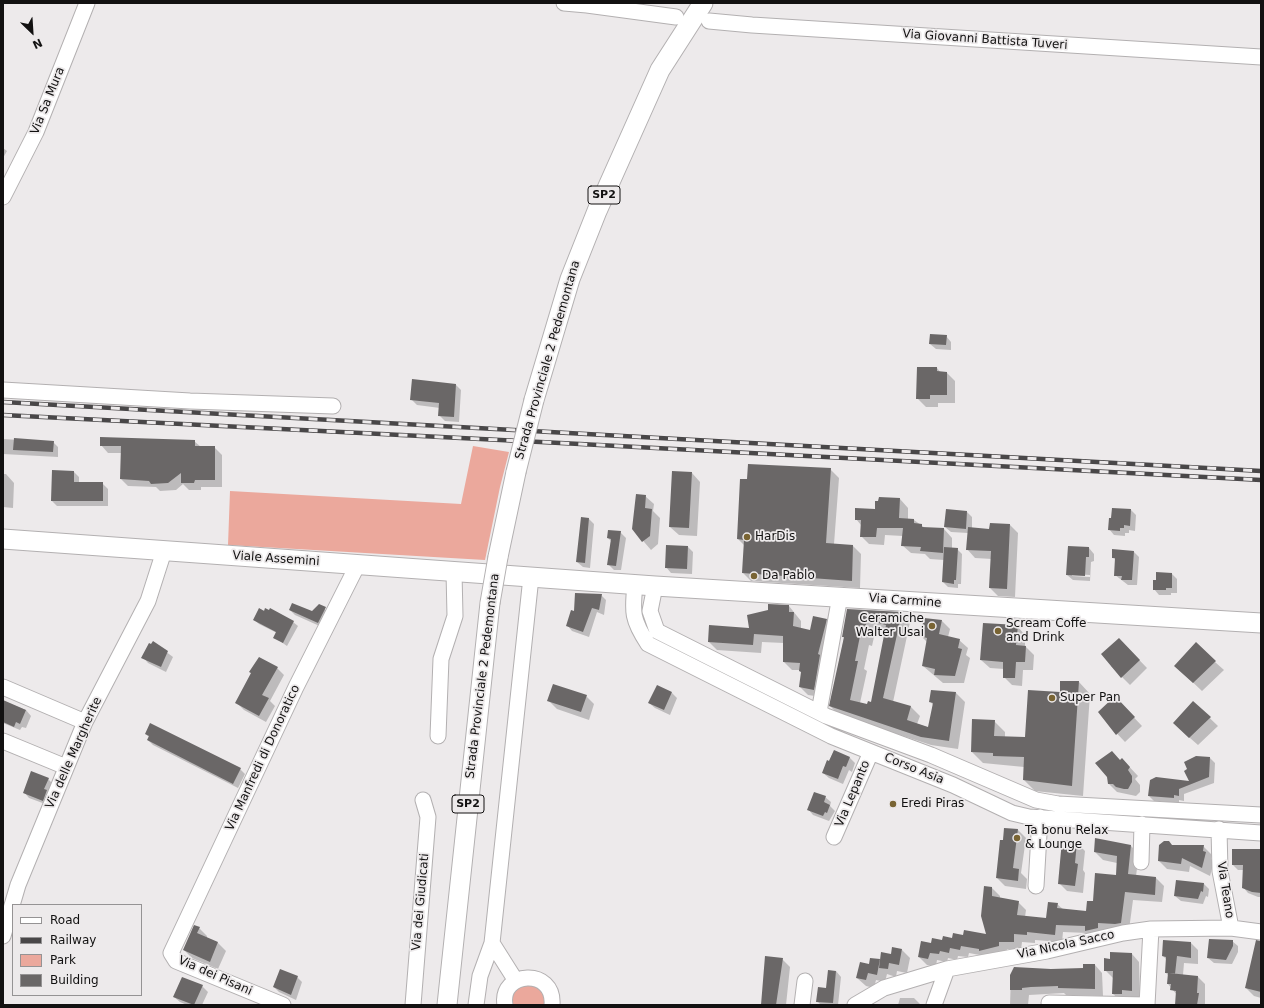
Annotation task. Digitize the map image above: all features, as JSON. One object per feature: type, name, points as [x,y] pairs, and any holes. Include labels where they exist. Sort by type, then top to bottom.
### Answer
[{"type":"main road","name":"Strada Provinciale 2 Pedemontana","points":[[447,1005],[490,603],[516,472],[534,400],[570,279],[597,211],[660,70],[706,12]]},
{"type":"main road","name":"Viale Assemini","points":[[3,539],[164,552],[358,564],[550,579]]},
{"type":"main road","name":"Via Carmine","points":[[550,579],[1261,623]]},
{"type":"street","name":"Via Sa Mura","points":[[3,197],[36,132],[87,3]]},
{"type":"street","points":[[564,3],[587,4],[676,17]]},
{"type":"street","name":"Via Giovanni Battista Tuveri","points":[[706,12],[752,26],[1261,57]]},
{"type":"street","points":[[3,390],[190,401],[333,406]]},
{"type":"street","name":"Via delle Margherite","points":[[12,904],[18,885],[85,722],[148,600],[164,552]]},
{"type":"street","name":"Via Manfredi di Donoratico","points":[[172,953],[296,687],[358,564]]},
{"type":"street","points":[[438,736],[442,659],[455,616],[454,572]]},
{"type":"street","points":[[476,1005],[480,976],[492,943],[531,577]]},
{"type":"street","name":"Corso Asia","points":[[635,585],[633,602],[636,625],[648,644],[831,736],[953,785],[1012,813],[1030,817],[1261,833]]},
{"type":"street","name":"Corso Asia","points":[[655,586],[650,611],[657,631],[819,712],[961,768],[1036,800],[1261,815]]},
{"type":"street","points":[[819,712],[840,596]]},
{"type":"street","points":[[3,687],[85,722]]},
{"type":"street","points":[[3,741],[66,767]]},
{"type":"street","name":"Via Lepanto","points":[[834,837],[871,752]]},
{"type":"street","points":[[953,785],[961,768]]},
{"type":"street","name":"Via dei Giudicati","points":[[413,1005],[428,817],[423,800]]},
{"type":"street","points":[[1036,886],[1040,817]]},
{"type":"street","points":[[1141,862],[1142,824]]},
{"type":"street","name":"Via Teano","points":[[1219,829],[1220,871],[1231,928]]},
{"type":"street","name":"Via delle Margherite","points":[[3,936],[12,905]]},
{"type":"street","name":"Via Nicola Sacco","points":[[855,1005],[884,988],[947,969],[1047,951],[1123,933],[1151,929],[1231,928],[1261,932]]},
{"type":"street","points":[[1049,1003],[1147,1005],[1151,929]]},
{"type":"street","points":[[492,943],[516,981]]},
{"type":"street","name":"Via dei Pisani","points":[[172,953],[176,961],[283,1005]]},
{"type":"street","points":[[934,1005],[947,969]]},
{"type":"street","points":[[505,1005],[506,994],[516,981],[530,978],[544,983],[552,996],[552,1005]]},
{"type":"street","points":[[802,1005],[805,981]]},
{"type":"green space","points":[[473,446],[509,452],[485,560],[228,545],[230,491],[461,504]]},
{"type":"green space","points":[[527,983],[543,990],[546,1005],[511,1005],[512,997],[515,991]]},
{"type":"building","points":[[930,334],[947,335],[946,345],[929,344]]},
{"type":"building","points":[[917,367],[937,367],[937,371],[947,372],[947,395],[930,395],[930,399],[916,399]]},
{"type":"building","points":[[412,379],[456,384],[454,417],[438,416],[439,403],[410,400]]},
{"type":"building","points":[[100,437],[195,440],[195,446],[215,446],[215,480],[195,480],[194,483],[181,483],[181,473],[168,483],[151,484],[149,481],[120,479],[121,446],[100,446]]},
{"type":"building","points":[[14,438],[54,441],[53,452],[13,450]]},
{"type":"building","points":[[748,464],[831,468],[826,543],[853,545],[852,581],[742,573],[744,540],[737,539],[740,479],[747,479]]},
{"type":"building","points":[[52,470],[74,471],[74,482],[103,482],[103,501],[51,501]]},
{"type":"building","points":[[672,471],[692,472],[689,528],[669,527]]},
{"type":"building","points":[[636,494],[646,495],[645,508],[652,509],[650,536],[642,542],[632,529]]},
{"type":"building","points":[[879,497],[900,498],[899,518],[914,519],[914,523],[922,524],[922,527],[944,528],[943,553],[920,551],[921,547],[901,546],[903,528],[877,528],[876,537],[860,537],[861,520],[855,520],[855,508],[875,509],[875,501],[878,501]]},
{"type":"building","points":[[1112,508],[1131,509],[1130,526],[1124,525],[1124,528],[1120,528],[1120,531],[1108,530]]},
{"type":"building","points":[[946,509],[967,511],[966,529],[944,527]]},
{"type":"building","points":[[581,517],[589,518],[585,563],[576,562]]},
{"type":"building","points":[[990,523],[1010,524],[1007,589],[989,588],[991,551],[966,550],[968,527],[989,529]]},
{"type":"building","points":[[608,530],[621,531],[616,566],[607,565],[611,539],[607,538]]},
{"type":"building","points":[[666,545],[688,546],[687,569],[665,568]]},
{"type":"building","points":[[1068,546],[1089,547],[1089,557],[1086,557],[1085,576],[1066,575]]},
{"type":"building","points":[[944,547],[958,548],[956,580],[954,580],[954,584],[942,582]]},
{"type":"building","points":[[1112,549],[1134,551],[1132,580],[1121,580],[1122,576],[1114,576],[1115,558],[1112,558]]},
{"type":"building","points":[[1156,572],[1172,573],[1172,588],[1166,588],[1166,590],[1153,590],[1153,580],[1156,580]]},
{"type":"building","points":[[575,593],[602,594],[599,610],[592,608],[583,632],[566,626],[571,610],[574,611]]},
{"type":"building","points":[[292,603],[312,611],[319,604],[326,607],[318,623],[289,610]]},
{"type":"building","points":[[768,604],[789,605],[789,612],[794,612],[793,626],[810,630],[813,616],[827,619],[818,654],[820,655],[814,690],[799,687],[801,672],[799,671],[800,663],[783,662],[783,636],[754,634],[753,645],[708,642],[709,625],[749,628],[747,615],[768,610]]},
{"type":"building","points":[[259,608],[264,611],[265,608],[269,610],[270,608],[294,621],[283,643],[273,638],[276,632],[253,620]]},
{"type":"building","points":[[847,609],[902,612],[883,698],[911,706],[907,720],[928,727],[933,703],[929,702],[931,690],[956,692],[949,741],[921,737],[829,706],[844,637],[842,637]],"holes":[[[867,620],[886,625],[871,702],[868,701],[867,704],[850,700],[858,661],[855,661],[860,636],[863,637]]]},
{"type":"building","points":[[924,618],[942,620],[939,634],[960,639],[958,648],[962,649],[955,676],[934,675],[935,669],[922,666],[927,638],[920,636]]},
{"type":"building","points":[[983,623],[1018,625],[1016,645],[1026,646],[1025,662],[1016,662],[1015,678],[1003,678],[1003,662],[980,660]]},
{"type":"building","points":[[1119,638],[1140,660],[1121,678],[1101,654]]},
{"type":"building","points":[[153,641],[168,651],[161,667],[141,658],[149,643],[151,644]]},
{"type":"building","points":[[1196,642],[1216,661],[1193,683],[1174,666]]},
{"type":"building","points":[[259,657],[278,667],[262,695],[269,698],[259,716],[235,703],[251,673],[249,672]]},
{"type":"building","points":[[1060,681],[1079,681],[1072,786],[1023,780],[1024,757],[993,756],[993,753],[971,752],[972,719],[995,720],[994,736],[1025,737],[1028,690],[1060,692]]},
{"type":"building","points":[[553,684],[587,695],[581,712],[547,701]]},
{"type":"building","points":[[657,685],[672,692],[664,710],[648,703]]},
{"type":"building","points":[[1115,696],[1135,717],[1116,735],[1098,712]]},
{"type":"building","points":[[3,700],[26,710],[20,724],[16,722],[14,727],[3,722]]},
{"type":"building","points":[[1193,701],[1211,717],[1189,738],[1173,723]]},
{"type":"building","points":[[150,723],[241,768],[233,784],[147,740],[149,736],[145,734]]},
{"type":"building","points":[[834,750],[850,757],[846,767],[843,766],[838,779],[822,773],[827,760],[829,761]]},
{"type":"building","points":[[1112,751],[1120,760],[1122,758],[1130,767],[1128,770],[1132,776],[1132,782],[1128,789],[1116,787],[1113,784],[1108,784],[1107,777],[1095,763]]},
{"type":"building","points":[[1196,756],[1210,757],[1209,777],[1179,789],[1179,796],[1174,795],[1174,798],[1148,796],[1150,780],[1156,777],[1189,781],[1184,771],[1187,769],[1184,762]]},
{"type":"building","points":[[31,771],[49,778],[44,789],[47,790],[43,801],[23,793]]},
{"type":"building","points":[[814,792],[826,796],[824,802],[830,805],[827,813],[825,812],[823,816],[807,810]]},
{"type":"building","points":[[1004,828],[1018,829],[1013,868],[1019,869],[1018,881],[996,878],[1000,840],[1003,840]]},
{"type":"building","points":[[1095,838],[1131,845],[1128,874],[1156,877],[1155,895],[1125,892],[1121,923],[1098,923],[1098,928],[1085,931],[1085,926],[1056,925],[1055,935],[1027,932],[1027,935],[1014,934],[1014,942],[999,942],[999,946],[979,951],[979,949],[961,946],[960,950],[950,948],[949,953],[940,951],[939,954],[930,953],[928,959],[918,957],[921,941],[931,943],[932,938],[942,940],[943,936],[952,938],[953,933],[963,935],[964,930],[986,934],[981,916],[984,886],[992,887],[992,896],[1019,901],[1017,915],[1046,918],[1048,902],[1058,903],[1057,908],[1086,911],[1087,901],[1093,901],[1095,873],[1116,875],[1117,856],[1094,852]]},
{"type":"building","points":[[1062,840],[1077,842],[1075,863],[1078,864],[1075,886],[1058,884]]},
{"type":"building","points":[[1164,841],[1169,841],[1172,845],[1204,845],[1203,851],[1206,852],[1202,868],[1182,858],[1181,864],[1158,861],[1159,845]]},
{"type":"building","points":[[1232,849],[1261,849],[1261,893],[1252,892],[1242,888],[1243,865],[1232,865]]},
{"type":"building","points":[[1176,880],[1204,883],[1203,892],[1201,891],[1198,899],[1174,896]]},
{"type":"building","points":[[194,925],[200,927],[197,933],[218,942],[210,962],[183,950]]},
{"type":"building","points":[[1209,939],[1233,940],[1233,946],[1226,960],[1207,958]]},
{"type":"building","points":[[1163,940],[1191,942],[1191,958],[1177,956],[1175,974],[1198,976],[1197,993],[1199,993],[1197,1005],[1175,1005],[1176,991],[1170,990],[1171,984],[1167,984],[1168,973],[1165,973],[1166,957],[1162,956]]},
{"type":"building","points":[[1256,940],[1261,941],[1261,992],[1245,988]]},
{"type":"building","points":[[892,947],[902,949],[899,965],[889,963],[888,969],[879,968],[881,952],[891,954]]},
{"type":"building","points":[[1110,952],[1132,953],[1132,991],[1122,990],[1122,994],[1112,994],[1113,971],[1104,971],[1104,958],[1110,959]]},
{"type":"building","points":[[765,956],[783,958],[776,1005],[761,1005]]},
{"type":"building","points":[[870,958],[880,959],[877,975],[868,973],[866,980],[856,978],[860,962],[869,964]]},
{"type":"building","points":[[1083,964],[1095,964],[1095,989],[1058,988],[1058,986],[1031,987],[1022,988],[1022,990],[1010,990],[1010,975],[1014,967],[1051,969],[1083,968]]},
{"type":"building","points":[[280,969],[298,976],[291,995],[273,987]]},
{"type":"building","points":[[828,970],[836,971],[833,1003],[816,1002],[818,987],[826,988]]},
{"type":"building","points":[[182,977],[203,985],[194,1005],[173,997]]},
{"type":"railway","points":[[3,402],[1261,471]]},
{"type":"railway","points":[[3,415],[1261,480]]},
{"type":"place","name":"HarDis","points":[[747,537]]},
{"type":"place","name":"Da Pablo","points":[[754,576]]},
{"type":"place","name":"Ceramiche Walter Usai","points":[[932,626]]},
{"type":"place","name":"Scream Coffe and Drink","points":[[998,631]]},
{"type":"place","name":"Super Pan","points":[[1052,698]]},
{"type":"place","name":"Eredi Piras","points":[[893,804]]},
{"type":"place","name":"Ta bonu Relax & Lounge","points":[[1017,838]]}]
